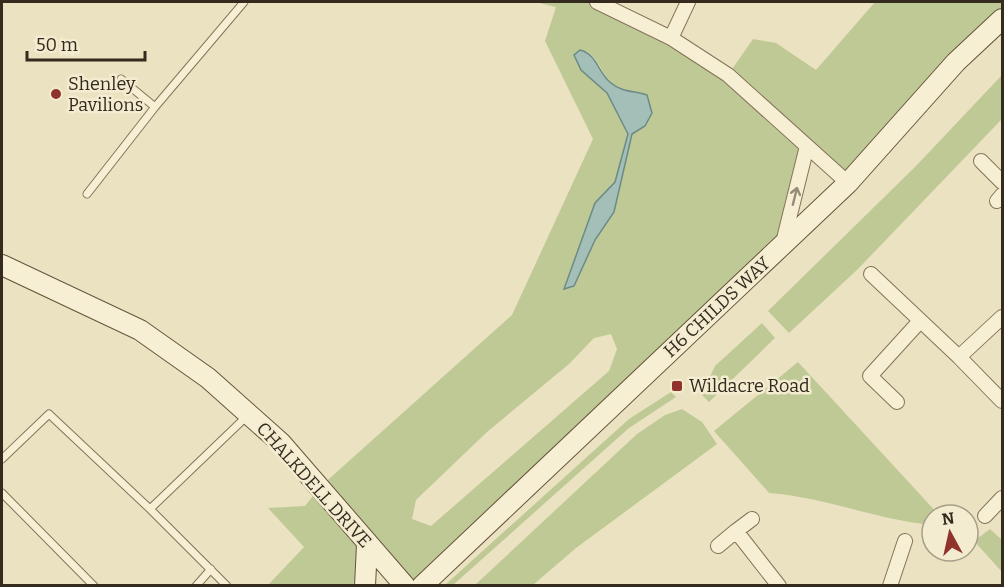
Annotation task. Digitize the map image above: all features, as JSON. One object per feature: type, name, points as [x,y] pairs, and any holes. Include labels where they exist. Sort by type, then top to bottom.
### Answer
[{"type":"street","points":[[597,2],[671,38],[728,75],[848,183]]},
{"type":"street","points":[[671,38],[688,2]]},
{"type":"street","name":"H6 CHILDS WAY","points":[[422,585],[848,183],[957,62],[1002,19]]},
{"type":"street","points":[[783,245],[807,146]]},
{"type":"street","points":[[981,161],[1002,182]]},
{"type":"street","name":"CHALKDELL DRIVE","points":[[2,265],[140,330],[208,378],[280,443],[367,545],[405,585]]},
{"type":"street","points":[[871,274],[1002,401]]},
{"type":"street","points":[[959,357],[1002,317]]},
{"type":"street","points":[[897,402],[870,376],[920,321]]},
{"type":"street","points":[[985,516],[1002,498]]},
{"type":"street","points":[[718,546],[752,519]]},
{"type":"street","points":[[736,531],[779,585]]},
{"type":"street","points":[[890,585],[905,541]]},
{"type":"street","points":[[365,585],[367,545]]},
{"type":"lane","points":[[87,194],[155,107],[244,2]]},
{"type":"lane","points":[[122,79],[155,107]]},
{"type":"lane","points":[[2,459],[49,414],[227,585]]},
{"type":"lane","points":[[150,509],[249,415]]},
{"type":"lane","points":[[2,493],[94,585]]},
{"type":"lane","points":[[196,585],[211,569]]},
{"type":"green space","points":[[535,2],[597,2],[728,75],[753,39],[776,43],[816,70],[875,2],[1002,2],[1002,19],[848,183],[807,147],[783,245],[422,585],[405,585],[367,546],[353,585],[267,586],[304,547],[268,508],[305,506],[320,487],[512,315],[593,139],[545,41],[556,7]],"holes":[[[586,51],[614,85],[647,95],[652,113],[645,126],[632,134],[614,212],[595,240],[574,285],[564,288],[595,203],[615,182],[628,134],[607,93],[581,70]],[[611,334],[617,349],[609,371],[431,526],[412,519],[416,500],[487,432],[569,364],[594,338]]]},
{"type":"green space","points":[[1002,75],[1002,119],[858,269],[789,333],[768,311],[916,166]]},
{"type":"green space","points":[[762,323],[775,338],[709,402],[698,391],[707,383],[715,366]]},
{"type":"green space","points":[[798,362],[928,503],[920,503],[920,523],[810,499],[769,493],[714,431]]},
{"type":"green space","points":[[671,392],[676,397],[629,428],[453,585],[445,585],[629,419]]},
{"type":"green space","points":[[682,409],[702,422],[717,444],[576,548],[533,585],[475,585],[637,434],[665,415]]},
{"type":"green space","points":[[990,529],[1002,540],[1002,572],[980,548],[980,536]]},
{"type":"water","points":[[580,50],[590,55],[607,79],[615,86],[647,95],[652,113],[645,126],[632,134],[614,212],[595,240],[574,286],[564,289],[595,203],[615,182],[628,134],[607,93],[581,70],[574,55]]},
{"type":"place","name":"Shenley Pavilions","points":[[56,94]]},
{"type":"place","name":"Wildacre Road","points":[[677,386]]}]
